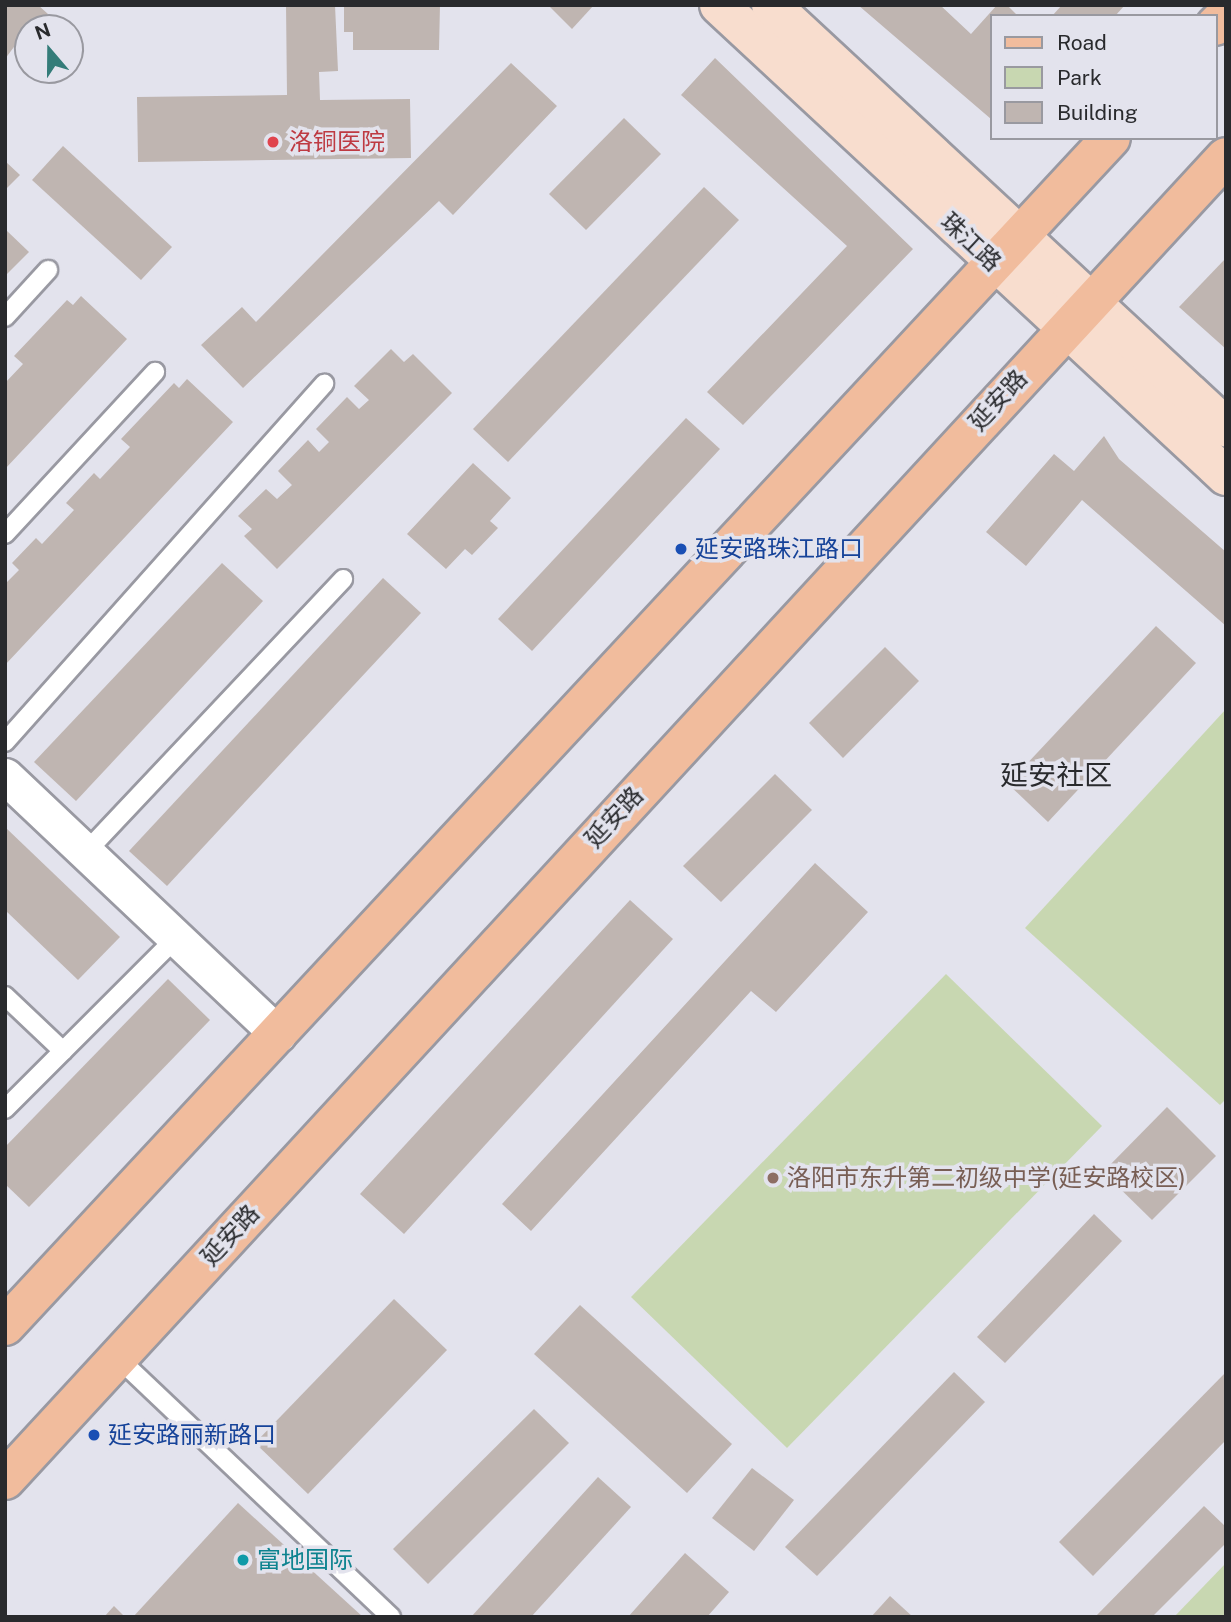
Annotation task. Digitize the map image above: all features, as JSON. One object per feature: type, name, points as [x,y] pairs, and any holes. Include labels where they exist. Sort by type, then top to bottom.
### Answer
[{"type":"main road","name":"珠江路","points":[[719,5],[1078,315],[1226,427]]},
{"type":"main road","name":"珠江路","points":[[771,5],[1007,251]]},
{"type":"main road","points":[[5,1326],[1109,140]]},
{"type":"main road","name":"延安路","points":[[5,1480],[1226,157]]},
{"type":"main road","name":"珠江路","points":[[1078,315],[1226,476]]},
{"type":"street","points":[[5,776],[278,1034]]},
{"type":"lane","points":[[5,317],[48,270]]},
{"type":"lane","points":[[5,534],[155,372]]},
{"type":"lane","points":[[5,742],[324,384]]},
{"type":"lane","points":[[86,852],[343,579]]},
{"type":"lane","points":[[5,1110],[176,938]]},
{"type":"lane","points":[[5,996],[63,1051]]},
{"type":"lane","points":[[117,1357],[391,1617]]},
{"type":"green space","points":[[1226,709],[1226,1099],[1220,1105],[1025,928]]},
{"type":"green space","points":[[946,974],[1102,1126],[787,1448],[631,1297]]},
{"type":"green space","points":[[1226,1563],[1226,1617],[1174,1617]]},
{"type":"building","points":[[5,5],[38,5],[48,14],[14,14],[14,47],[5,59]]},
{"type":"building","points":[[286,5],[335,5],[338,71],[319,72],[320,100],[410,99],[411,158],[138,162],[137,97],[287,95]]},
{"type":"building","points":[[344,5],[440,5],[439,50],[353,50],[353,32],[344,32]]},
{"type":"building","points":[[548,5],[594,5],[572,29]]},
{"type":"building","points":[[858,5],[940,5],[971,34],[997,5],[1007,5],[1016,14],[990,14],[990,118]]},
{"type":"building","points":[[1062,5],[1125,5],[1117,14],[1054,14]]},
{"type":"building","points":[[715,58],[913,249],[743,425],[707,392],[847,246],[681,95]]},
{"type":"building","points":[[511,63],[557,106],[453,215],[439,201],[243,388],[201,345],[242,307],[256,322]]},
{"type":"building","points":[[624,118],[661,154],[586,230],[549,194]]},
{"type":"building","points":[[63,146],[172,247],[141,280],[32,180]]},
{"type":"building","points":[[5,161],[20,175],[5,190]]},
{"type":"building","points":[[704,187],[739,220],[508,462],[473,429]]},
{"type":"building","points":[[5,229],[29,252],[5,276]]},
{"type":"building","points":[[1226,258],[1226,349],[1179,307]]},
{"type":"building","points":[[81,296],[127,339],[5,469],[5,383],[23,364],[14,356],[67,300],[73,305]]},
{"type":"building","points":[[391,349],[404,362],[413,354],[452,393],[277,569],[244,536],[252,529],[238,516],[266,489],[277,499],[292,485],[278,471],[308,440],[319,452],[329,442],[316,429],[347,397],[359,409],[369,400],[354,386]]},
{"type":"building","points":[[187,379],[233,422],[5,665],[5,584],[19,570],[12,563],[36,538],[42,544],[74,510],[66,503],[94,473],[100,479],[130,447],[121,439],[174,383],[179,388]]},
{"type":"building","points":[[686,418],[720,449],[532,651],[498,619]]},
{"type":"building","points":[[1104,436],[1119,459],[1226,552],[1226,626],[1082,500],[1026,566],[986,532],[1054,454],[1074,471]]},
{"type":"building","points":[[473,463],[511,498],[490,521],[498,528],[472,555],[465,549],[446,569],[407,534]]},
{"type":"building","points":[[222,563],[263,601],[76,801],[34,762]]},
{"type":"building","points":[[383,578],[421,613],[167,886],[129,851]]},
{"type":"building","points":[[1156,626],[1196,663],[1048,822],[1008,784]]},
{"type":"building","points":[[885,647],[919,681],[843,758],[809,723]]},
{"type":"building","points":[[775,774],[812,810],[721,902],[683,866]]},
{"type":"building","points":[[5,827],[120,937],[78,980],[5,910]]},
{"type":"building","points":[[815,863],[868,912],[776,1012],[751,991],[531,1231],[502,1204]]},
{"type":"building","points":[[630,900],[673,939],[404,1234],[360,1194]]},
{"type":"building","points":[[168,979],[210,1020],[29,1207],[5,1184],[5,1147]]},
{"type":"building","points":[[1167,1107],[1216,1156],[1152,1220],[1103,1172]]},
{"type":"building","points":[[1094,1214],[1122,1241],[1005,1363],[977,1337]]},
{"type":"building","points":[[394,1299],[447,1350],[308,1494],[255,1443]]},
{"type":"building","points":[[580,1305],[732,1444],[687,1493],[534,1354]]},
{"type":"building","points":[[954,1372],[985,1402],[817,1576],[785,1547]]},
{"type":"building","points":[[1226,1372],[1226,1440],[1093,1576],[1059,1542]]},
{"type":"building","points":[[534,1409],[569,1443],[428,1584],[393,1549]]},
{"type":"building","points":[[752,1468],[794,1500],[754,1551],[712,1518]]},
{"type":"building","points":[[598,1477],[631,1507],[531,1617],[471,1617]]},
{"type":"building","name":"富地国际","points":[[238,1503],[363,1617],[133,1617]]},
{"type":"building","points":[[1204,1506],[1226,1527],[1226,1543],[1152,1617],[1095,1617]]},
{"type":"building","points":[[685,1553],[729,1592],[707,1617],[628,1617]]},
{"type":"building","points":[[890,1596],[913,1617],[871,1617]]},
{"type":"building","points":[[114,1606],[125,1617],[104,1617]]},
{"type":"place","name":"洛铜医院","points":[[273,142]]},
{"type":"place","name":"延安路珠江路口","points":[[681,549]]},
{"type":"place","name":"洛阳市东升第二初级中学(延安路校区)","points":[[773,1178]]},
{"type":"place","name":"延安路丽新路口","points":[[94,1435]]},
{"type":"place","name":"富地国际","points":[[243,1560]]},
{"type":"district","name":"延安社区","points":[[1056,775]]}]
